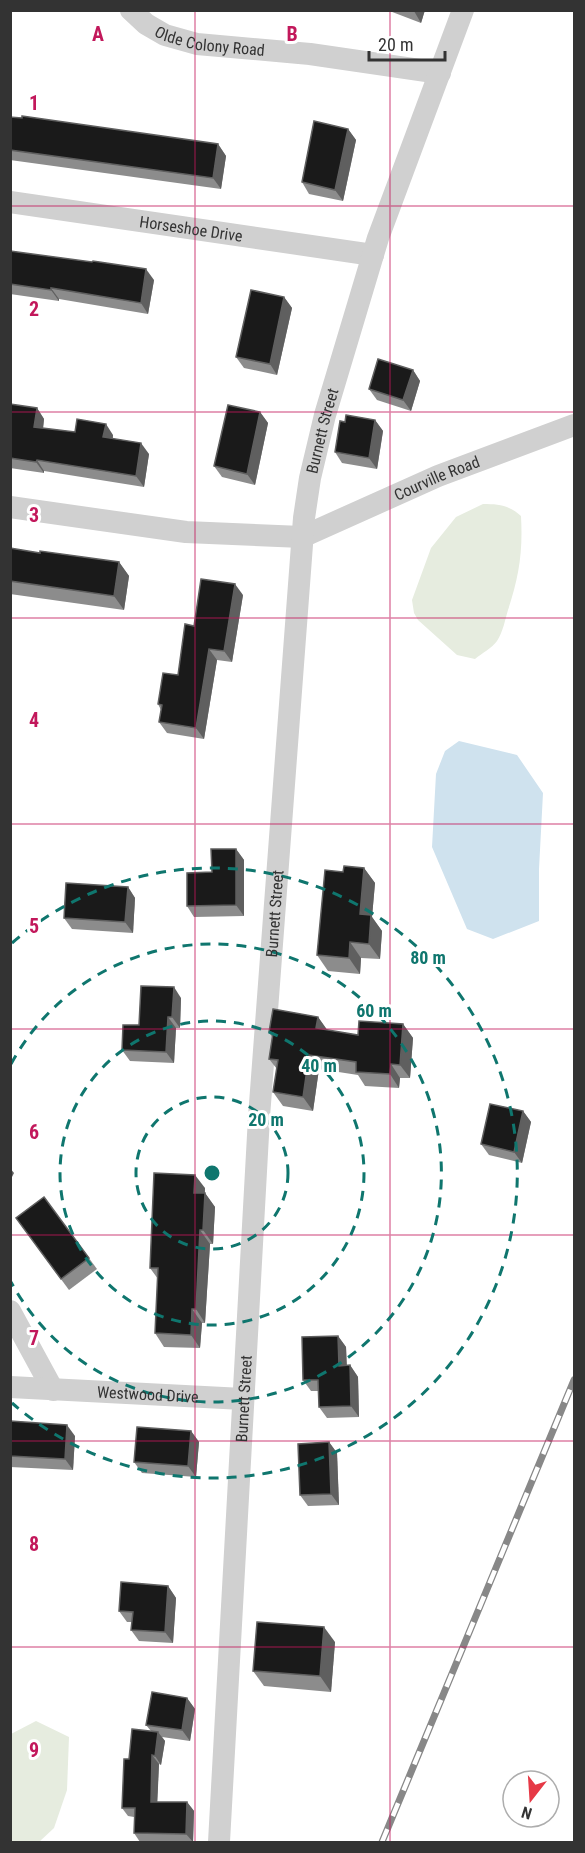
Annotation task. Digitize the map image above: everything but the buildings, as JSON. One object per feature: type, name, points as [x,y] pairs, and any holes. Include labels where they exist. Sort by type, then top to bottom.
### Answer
[{"type":"street","name":"Olde Colony Road","points":[[131,10],[146,24],[165,35],[197,44],[310,54],[440,73]]},
{"type":"street","name":"Burnett Street","points":[[219,1842],[259,1117],[302,537],[314,456],[373,255],[463,10]]},
{"type":"street","name":"Horseshoe Drive","points":[[10,202],[373,255]]},
{"type":"street","name":"Courville Road","points":[[302,537],[438,476],[574,424]]},
{"type":"street","points":[[10,507],[186,532],[302,537]]},
{"type":"street","points":[[10,1311],[53,1390]]},
{"type":"street","name":"Westwood Drive","points":[[10,1388],[243,1400]]},
{"type":"shaded area","points":[[483,504],[503,506],[521,516],[521,553],[512,598],[501,634],[495,644],[475,659],[457,655],[418,620],[414,613],[412,600],[431,548],[456,517]]},
{"type":"shaded area","points":[[36,1721],[69,1737],[67,1790],[54,1828],[39,1842],[11,1842],[11,1734]]},
{"type":"water","points":[[459,741],[517,755],[543,793],[539,921],[493,939],[467,929],[432,847],[436,774],[445,751]]},
{"type":"railway","points":[[382,1842],[574,1380]]}]
